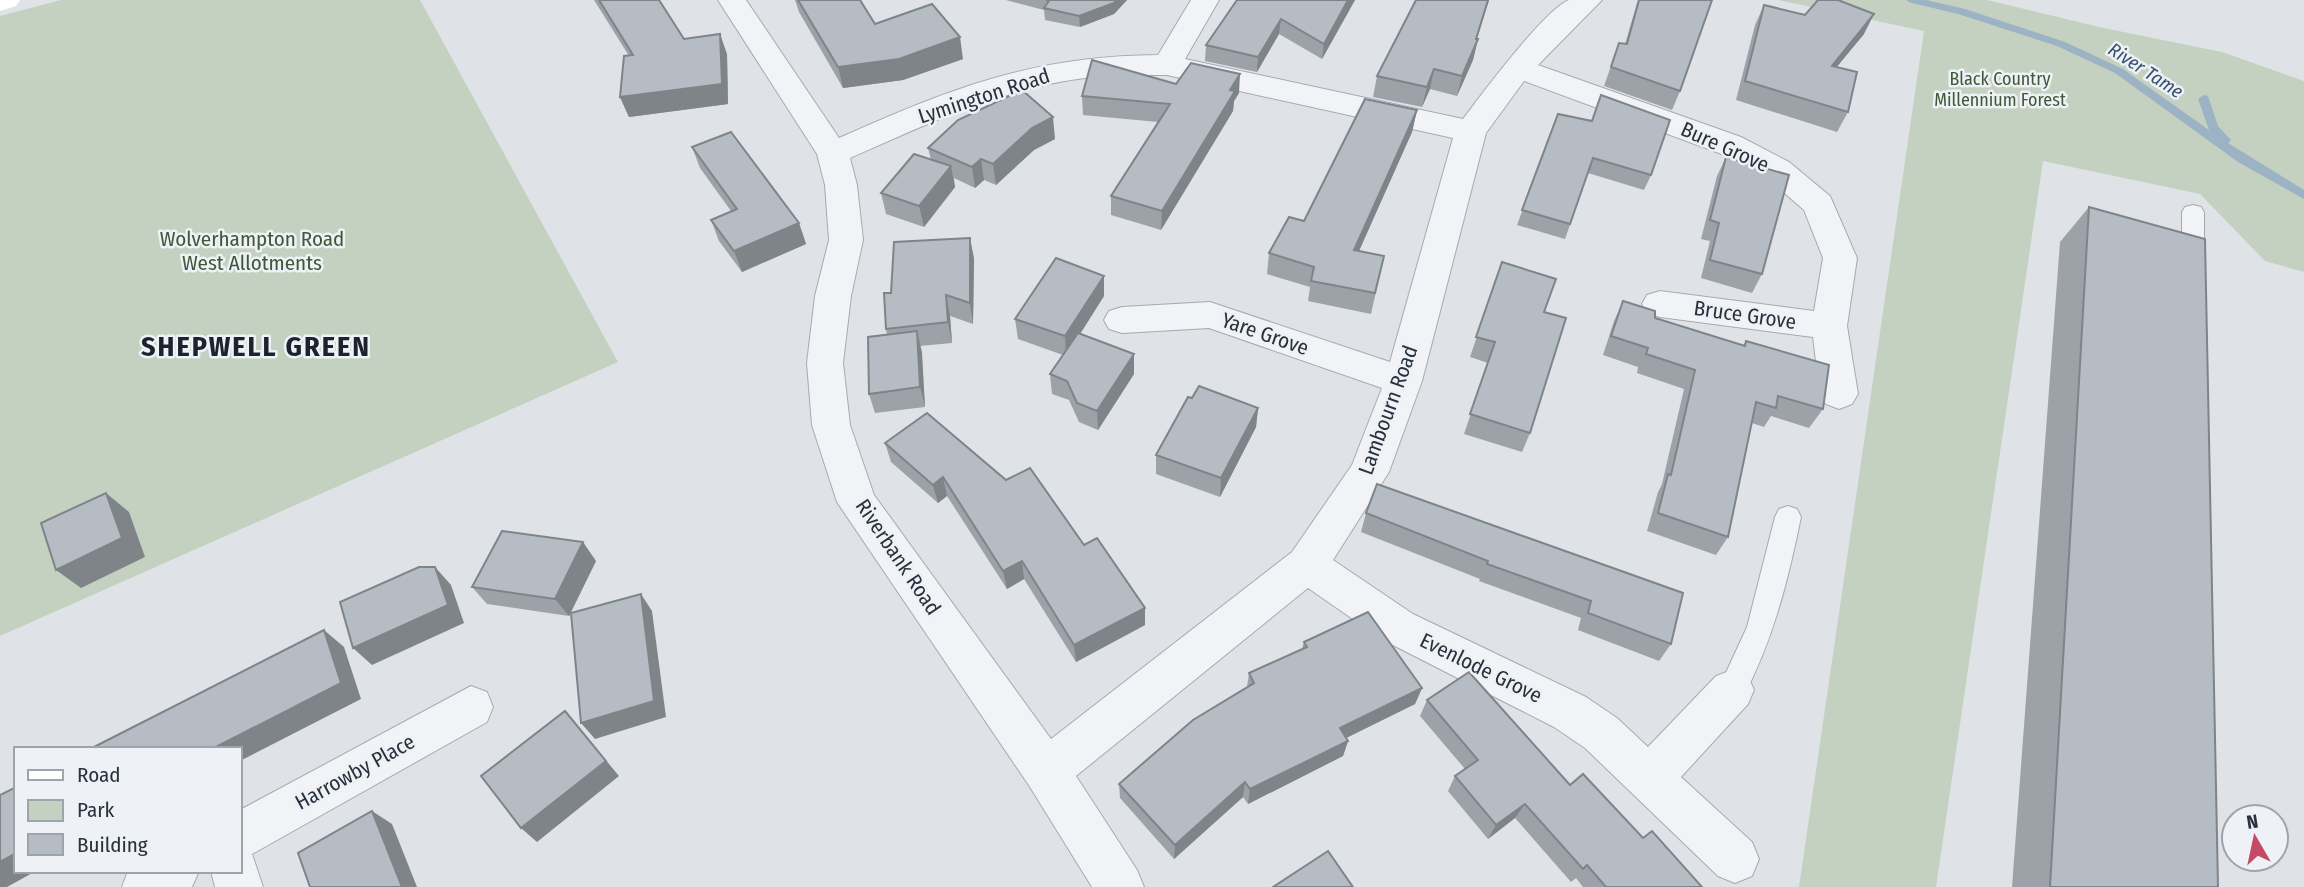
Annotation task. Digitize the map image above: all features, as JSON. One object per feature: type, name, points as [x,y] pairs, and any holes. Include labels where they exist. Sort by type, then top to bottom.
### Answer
[{"type":"main road","points":[[0,2],[6,0]]},
{"type":"street","name":"Riverbank Road","points":[[732,0],[833,153],[841,185],[845,240],[833,296],[825,363],[831,425],[857,502],[1046,771],[1120,887]]},
{"type":"street","points":[[1167,65],[1205,0]]},
{"type":"street","name":"Lambourn Road","points":[[1046,771],[1307,565],[1368,472],[1403,381],[1472,131],[1518,68],[1567,16],[1588,0]]},
{"type":"street","name":"Lymington Road","points":[[833,153],[968,97],[1027,78],[1092,67],[1167,65],[1472,131]]},
{"type":"street","name":"Bure Grove","points":[[1518,68],[1730,145],[1788,179],[1818,204],[1840,258],[1829,326],[1839,394]]},
{"type":"street","name":"Bruce Grove","points":[[1660,304],[1829,326]]},
{"type":"street","name":"Yare Grove","points":[[1122,320],[1210,314],[1403,381]]},
{"type":"street","name":"Evenlode Grove","points":[[1307,565],[1398,627],[1570,712],[1601,733],[1735,859]]},
{"type":"street","points":[[1650,778],[1732,690]]},
{"type":"street","name":"Harrowby Place","points":[[242,835],[471,707]]},
{"type":"street","points":[[146,887],[171,873]]},
{"type":"lane","points":[[2193,212],[2193,294]]},
{"type":"lane","points":[[2168,247],[2193,253]]},
{"type":"lane","points":[[1732,690],[1751,657],[1764,620],[1788,517]]},
{"type":"green space","name":"Wolverhampton Road West Allotments","points":[[61,0],[420,0],[618,362],[0,636],[0,16]]},
{"type":"green space","name":"Black Country Millennium Forest","points":[[1778,0],[1987,0],[2099,27],[2222,52],[2304,81],[2304,272],[2265,261],[2200,194],[2043,161],[1936,887],[1799,887],[1924,31]]},
{"type":"building","points":[[599,0],[659,0],[684,39],[720,34],[722,84],[620,97],[624,56],[633,55]]},
{"type":"building","points":[[798,0],[860,0],[875,24],[932,4],[960,37],[899,59],[838,67]]},
{"type":"building","points":[[1046,0],[1117,0],[1079,16],[1044,8],[1049,1]]},
{"type":"building","points":[[1237,0],[1348,0],[1324,44],[1281,19],[1258,57],[1206,45]]},
{"type":"building","points":[[1416,0],[1488,0],[1478,39],[1462,76],[1434,69],[1427,87],[1377,76]]},
{"type":"building","points":[[1639,0],[1712,0],[1680,91],[1611,67],[1619,43],[1627,44]]},
{"type":"building","points":[[1818,0],[1838,0],[1874,14],[1832,66],[1857,72],[1848,112],[1745,81],[1764,5],[1805,15]]},
{"type":"building","points":[[1092,60],[1176,84],[1191,63],[1240,74],[1230,90],[1235,91],[1162,211],[1111,196],[1170,104],[1082,96]]},
{"type":"building","points":[[1022,90],[1053,117],[1032,128],[993,164],[981,159],[972,167],[928,148],[958,120]]},
{"type":"building","points":[[1601,95],[1670,120],[1651,175],[1593,158],[1570,224],[1522,210],[1558,114],[1592,121]]},
{"type":"building","points":[[1365,99],[1417,110],[1354,250],[1384,256],[1375,293],[1311,281],[1314,267],[1269,253],[1289,217],[1304,221]]},
{"type":"building","points":[[731,132],[799,223],[734,251],[711,220],[737,209],[692,147]]},
{"type":"building","points":[[914,154],[951,166],[919,206],[881,193]]},
{"type":"building","points":[[1726,157],[1789,175],[1762,274],[1710,260],[1719,223],[1710,220]]},
{"type":"building","points":[[2089,207],[2205,239],[2218,887],[2050,887]]},
{"type":"building","points":[[970,238],[970,303],[946,295],[948,322],[886,329],[884,293],[891,293],[894,242]]},
{"type":"building","points":[[1056,258],[1104,276],[1065,336],[1015,319]]},
{"type":"building","points":[[1502,262],[1556,279],[1544,312],[1566,318],[1530,433],[1470,414],[1495,342],[1476,337]]},
{"type":"building","points":[[1623,301],[1655,311],[1655,318],[1745,346],[1746,341],[1829,365],[1823,409],[1778,396],[1776,408],[1756,402],[1728,537],[1658,513],[1668,474],[1671,475],[1695,370],[1646,354],[1648,348],[1611,336]]},
{"type":"building","points":[[917,331],[920,387],[869,394],[868,337]]},
{"type":"building","points":[[1078,333],[1134,354],[1097,411],[1077,403],[1067,381],[1050,374]]},
{"type":"building","points":[[1199,386],[1258,408],[1221,478],[1156,455],[1188,397],[1192,398]]},
{"type":"building","points":[[927,413],[1006,480],[1030,468],[1084,545],[1097,538],[1145,608],[1074,645],[1022,561],[1003,571],[943,477],[933,485],[885,443]]},
{"type":"building","points":[[1377,484],[1683,593],[1671,644],[1588,613],[1591,601],[1487,564],[1488,561],[1366,513]]},
{"type":"building","points":[[106,493],[122,538],[56,570],[41,523]]},
{"type":"building","points":[[502,531],[583,542],[555,599],[472,587]]},
{"type":"building","points":[[419,567],[435,567],[448,605],[353,648],[340,602]]},
{"type":"building","points":[[641,594],[654,701],[581,723],[571,613]]},
{"type":"building","points":[[1368,612],[1422,688],[1340,728],[1348,741],[1250,789],[1245,782],[1175,845],[1119,784],[1193,720],[1254,683],[1249,673],[1307,647],[1304,642]]},
{"type":"building","points":[[324,630],[341,683],[216,747],[94,747]]},
{"type":"building","points":[[1469,672],[1570,785],[1583,774],[1643,838],[1652,831],[1702,887],[1606,887],[1587,865],[1583,869],[1525,804],[1496,825],[1455,776],[1478,760],[1427,700]]},
{"type":"building","points":[[565,711],[606,761],[521,828],[481,776]]},
{"type":"building","points":[[14,788],[14,854],[0,862],[0,795]]},
{"type":"building","points":[[372,811],[402,887],[310,887],[298,853]]},
{"type":"building","points":[[1328,851],[1353,887],[1273,887]]},
{"type":"waterway","name":"River Tame","points":[[1912,0],[1961,11],[2061,44],[2119,71],[2242,159],[2304,195]]},
{"type":"waterway","points":[[2204,99],[2213,127],[2225,140]]},
{"type":"district","name":"SHEPWELL GREEN","points":[[256,346]]}]
